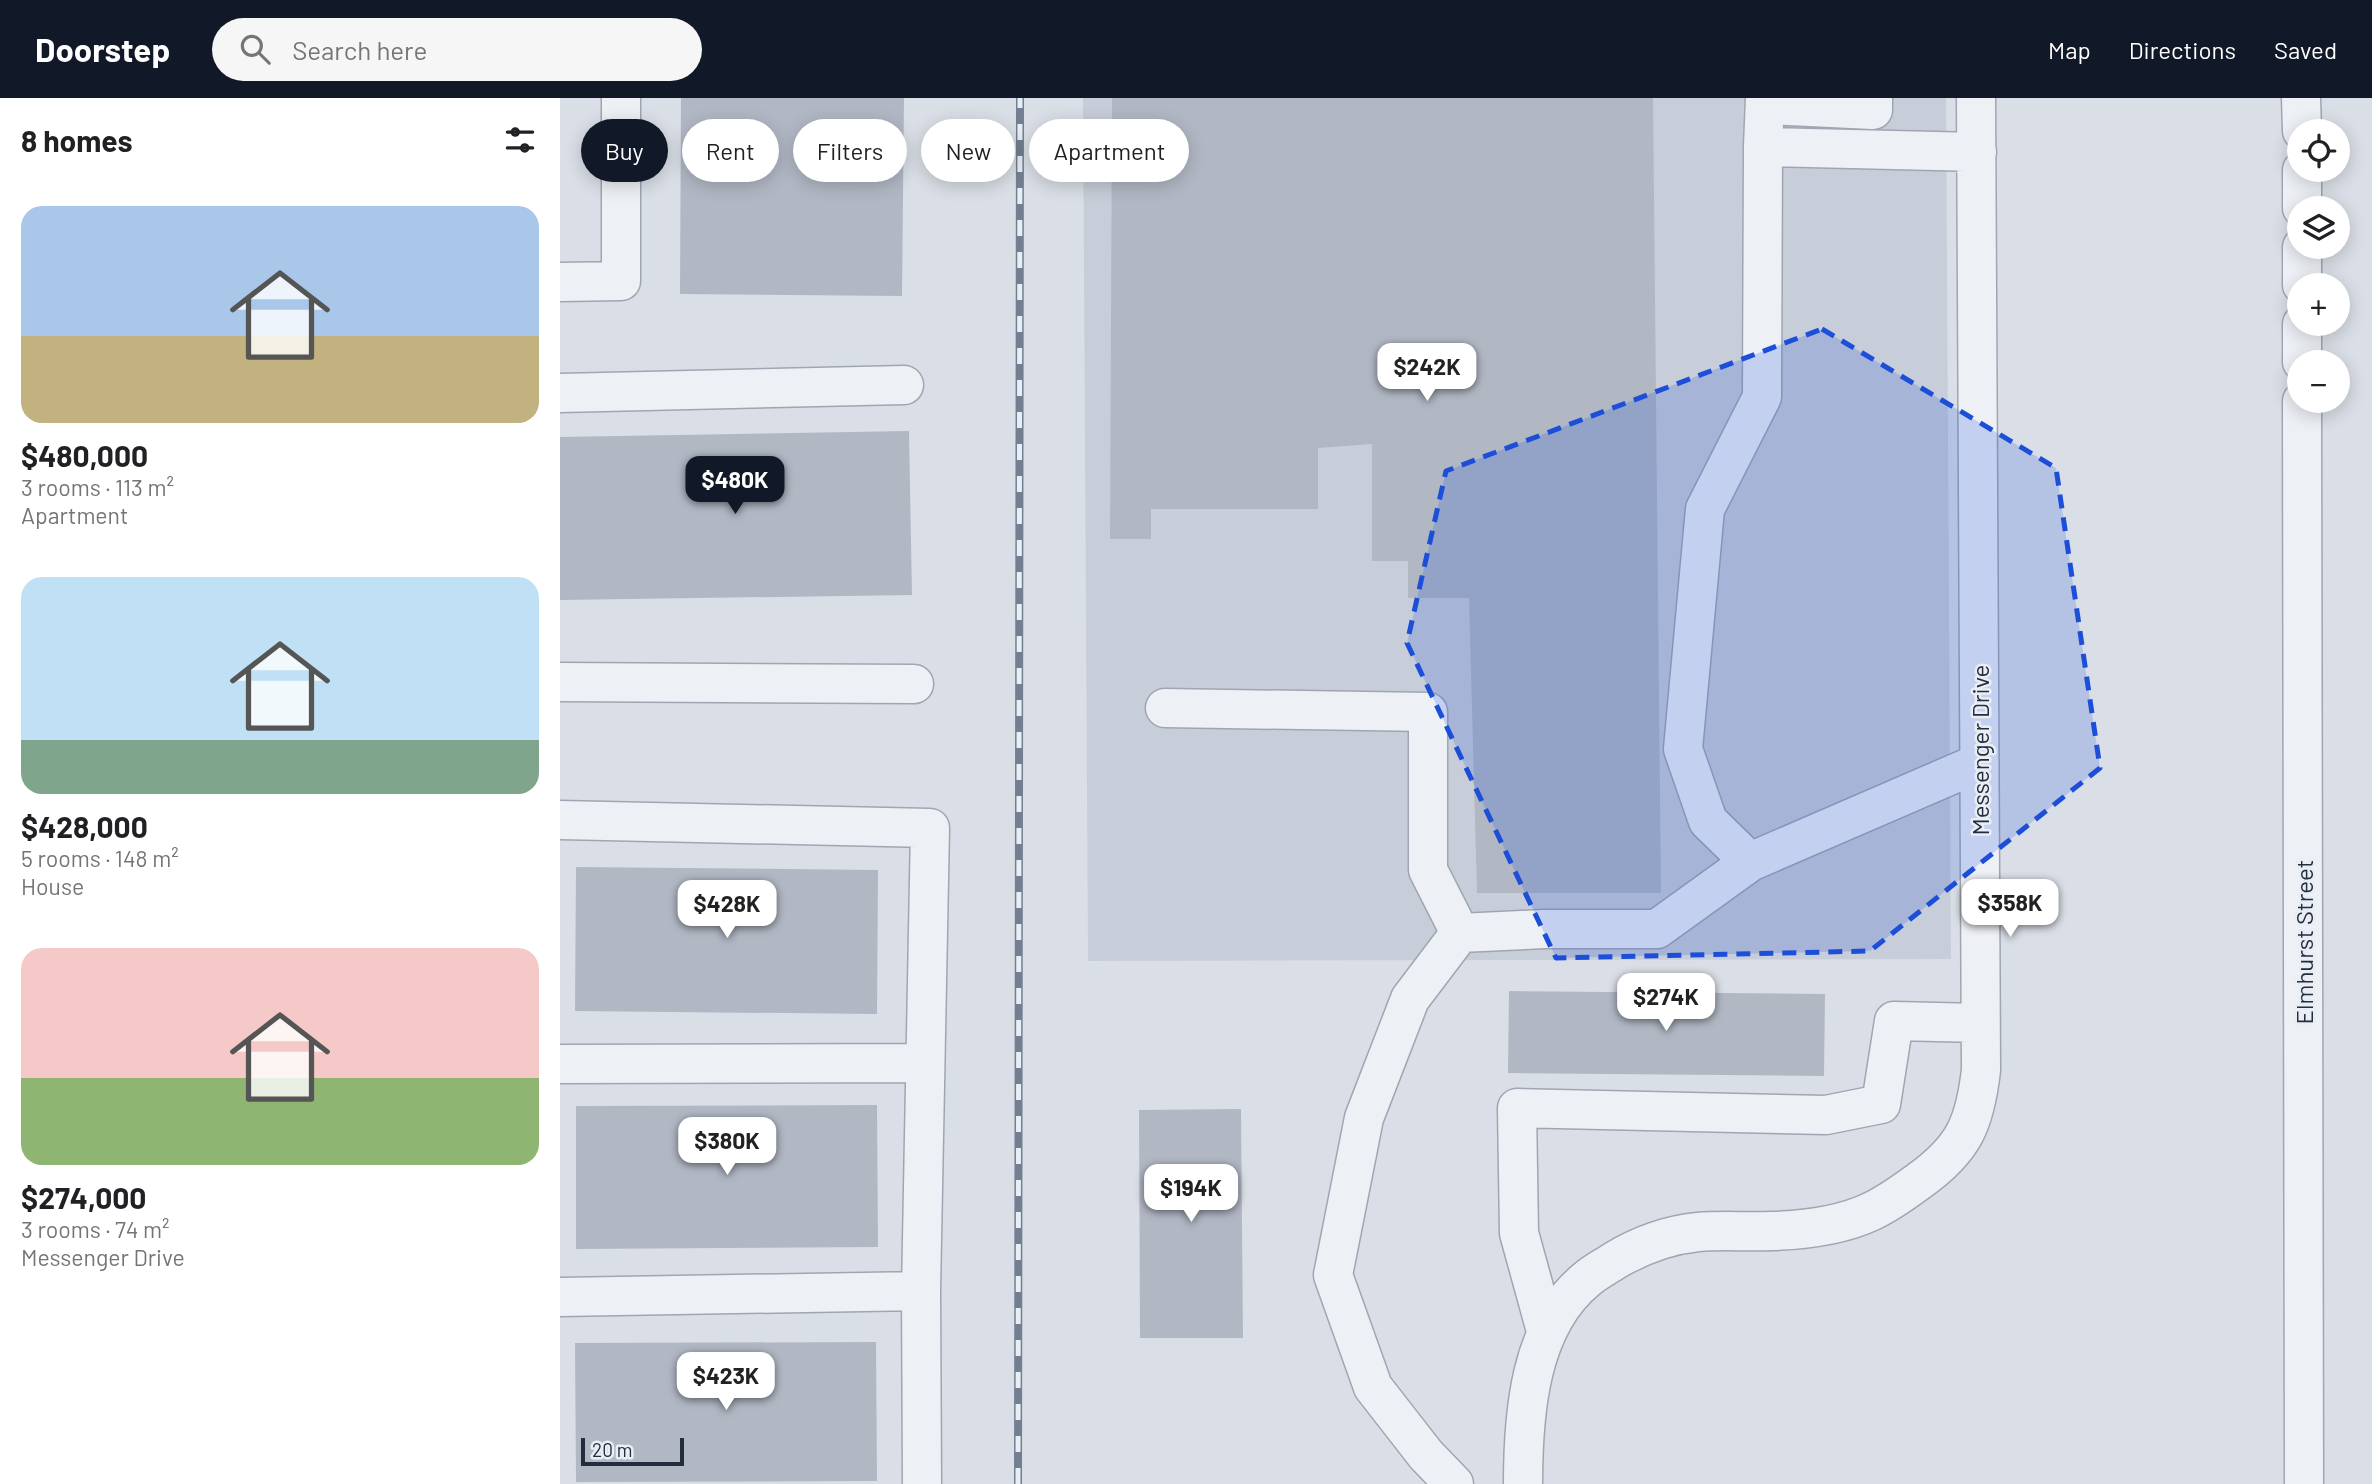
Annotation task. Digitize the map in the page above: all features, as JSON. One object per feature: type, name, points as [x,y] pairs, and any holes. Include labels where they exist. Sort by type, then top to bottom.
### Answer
[{"type":"street","points":[[560,282],[621,281],[621,98]]},
{"type":"street","points":[[1749,862],[1708,821],[1684,749],[1704,509],[1762,397],[1765,102],[1873,110],[1873,98]]},
{"type":"street","name":"Messenger Drive","points":[[1522,1484],[1533,1367],[1546,1331],[1586,1279],[1637,1247],[1697,1232],[1775,1231],[1841,1221],[1870,1212],[1899,1196],[1947,1158],[1959,1144],[1971,1122],[1978,1097],[1981,1070],[1976,98]]},
{"type":"street","points":[[2301,98],[2302,119]]},
{"type":"street","points":[[1763,147],[1977,152]]},
{"type":"street","points":[[560,393],[904,385]]},
{"type":"street","name":"Elmhurst Street","points":[[2302,413],[2304,1484]]},
{"type":"street","points":[[560,682],[914,684]]},
{"type":"street","points":[[1165,708],[1428,712],[1428,870],[1460,933]]},
{"type":"street","points":[[1460,933],[1544,929],[1657,929],[1749,862],[1979,763]]},
{"type":"street","points":[[560,820],[930,828],[921,1291],[922,1484]]},
{"type":"street","points":[[1454,1484],[1426,1455],[1373,1387],[1333,1275],[1364,1118],[1410,999],[1460,933]]},
{"type":"street","points":[[1546,1331],[1519,1233],[1517,1108],[1826,1115],[1881,1104],[1895,1021],[1980,1023]]},
{"type":"street","points":[[560,1064],[925,1063]]},
{"type":"street","points":[[560,1297],[921,1291]]},
{"type":"highlighted area","points":[[1822,329],[2056,468],[2100,768],[1870,951],[1556,958],[1407,643],[1446,471]]},
{"type":"shaded area","points":[[1083,98],[1946,98],[1951,959],[1088,961],[1083,182],[1189,182],[1189,119],[1083,119]]},
{"type":"building","points":[[681,98],[904,98],[904,119],[793,119],[793,182],[903,182],[902,296],[680,294]]},
{"type":"building","points":[[1112,98],[1653,98],[1661,893],[1477,893],[1469,598],[1408,598],[1408,561],[1372,561],[1372,444],[1318,448],[1318,509],[1151,509],[1151,539],[1110,539],[1112,182],[1189,182],[1189,119],[1112,119]]},
{"type":"building","points":[[909,431],[912,595],[560,600],[560,437]]},
{"type":"building","points":[[576,867],[878,870],[877,1014],[575,1011]]},
{"type":"building","points":[[1509,991],[1825,994],[1824,1076],[1508,1073]]},
{"type":"building","points":[[877,1105],[878,1247],[576,1249],[576,1106]]},
{"type":"building","points":[[1241,1109],[1243,1338],[1140,1338],[1139,1110]]},
{"type":"building","points":[[876,1342],[877,1481],[576,1482],[575,1343]]},
{"type":"railway","points":[[1018,1484],[1020,98]]}]
